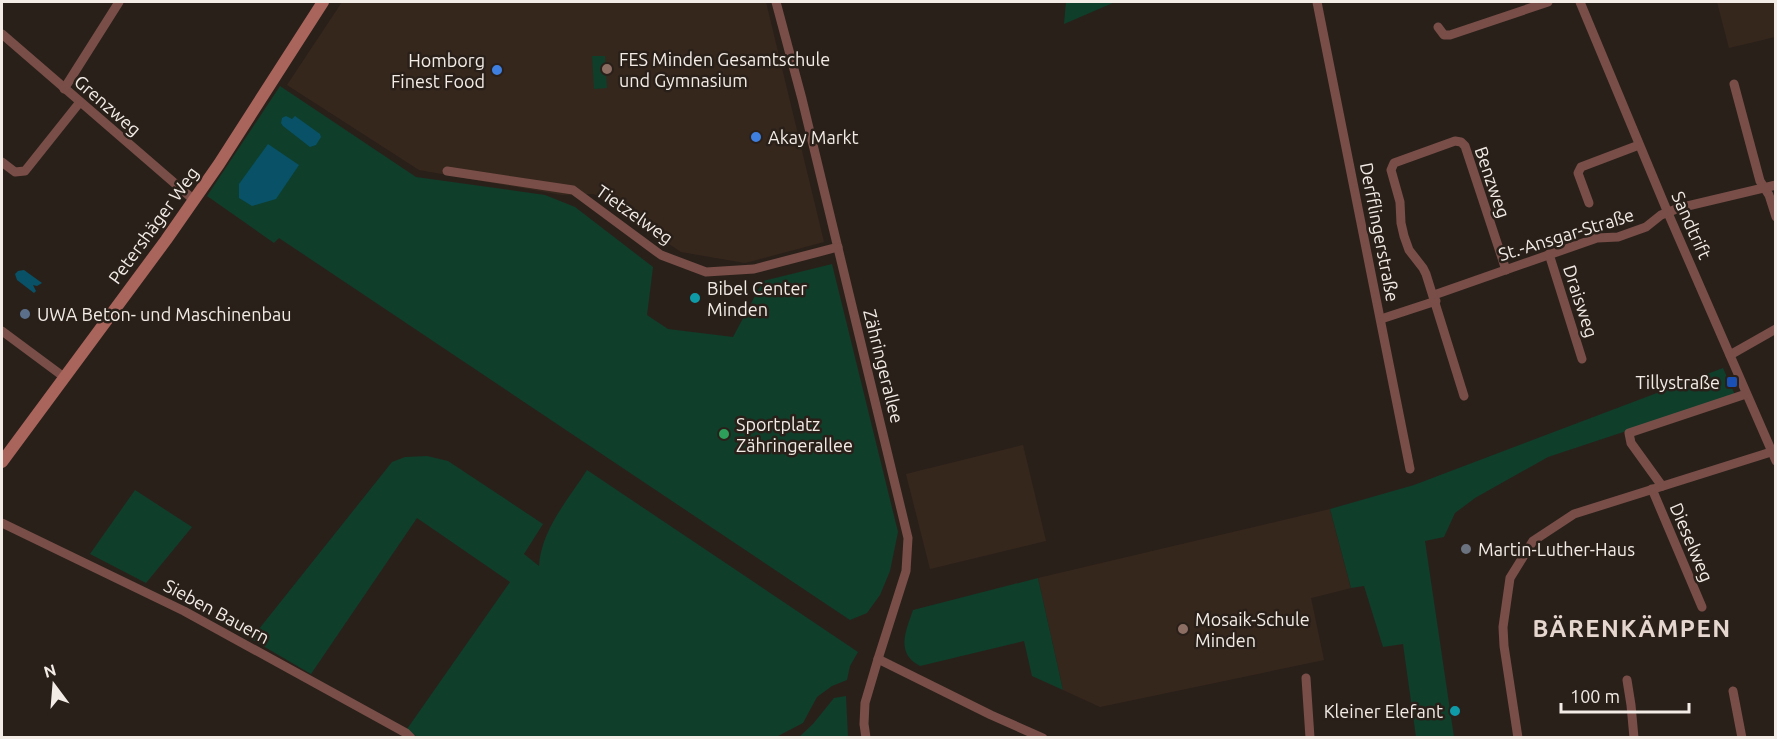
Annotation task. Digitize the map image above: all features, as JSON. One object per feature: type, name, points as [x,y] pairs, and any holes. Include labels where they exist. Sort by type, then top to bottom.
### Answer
[{"type":"street","points":[[64,89],[119,2]]},
{"type":"street","name":"Zähringerallee","points":[[776,2],[909,538],[906,572],[865,703],[866,738]]},
{"type":"street","name":"Derfflingerstraße","points":[[1317,2],[1410,470]]},
{"type":"street","points":[[1438,27],[1444,35],[1450,35],[1548,2]]},
{"type":"street","name":"Sandtrift","points":[[1580,2],[1668,213],[1776,461]]},
{"type":"street","name":"Petershäger Weg","points":[[2,462],[219,164],[318,3]]},
{"type":"street","name":"Grenzweg","points":[[2,34],[194,200]]},
{"type":"street","points":[[1734,84],[1760,181],[1769,195],[1776,217]]},
{"type":"street","points":[[2,162],[15,172],[25,171],[80,102]]},
{"type":"street","name":"Benzweg","points":[[1464,396],[1424,268],[1409,250],[1404,236],[1400,202],[1391,170],[1394,163],[1455,141],[1461,142],[1465,146],[1506,270]]},
{"type":"street","points":[[1589,203],[1578,173],[1581,167],[1639,145]]},
{"type":"street","name":"Tietzelweg","points":[[447,171],[573,190],[661,255],[706,272],[754,269],[838,248]]},
{"type":"street","name":"St.-Ansgar-Straße","points":[[1381,319],[1548,254],[1597,238],[1618,237],[1646,227],[1668,213],[1709,200],[1776,184]]},
{"type":"street","name":"Draisweg","points":[[1548,254],[1582,359]]},
{"type":"street","points":[[1730,355],[1776,329]]},
{"type":"street","points":[[2,331],[64,377]]},
{"type":"street","name":"Dieselweg","points":[[1702,607],[1657,487],[1631,442],[1629,433],[1746,394]]},
{"type":"street","points":[[1518,738],[1503,627],[1510,579],[1533,541],[1574,514],[1771,452]]},
{"type":"street","name":"Sieben Bauern","points":[[2,523],[184,611],[396,727],[411,738]]},
{"type":"street","points":[[878,659],[1043,738]]},
{"type":"street","points":[[1306,678],[1310,738]]},
{"type":"street","points":[[1627,680],[1634,738]]},
{"type":"street","points":[[1733,691],[1742,738]]},
{"type":"shaded area","points":[[342,2],[766,2],[824,242],[745,263],[681,252],[594,194],[562,195],[419,170],[287,85]]},
{"type":"shaded area","points":[[1717,2],[1775,2],[1775,37],[1729,48]]},
{"type":"shaded area","points":[[1023,445],[1046,541],[930,569],[906,474]]},
{"type":"shaded area","name":"Mosaik-Schule Minden","points":[[1330,509],[1351,588],[1311,598],[1324,660],[1100,707],[1063,690],[1038,578]]},
{"type":"green space","points":[[1066,2],[1115,2],[1064,24]]},
{"type":"green space","points":[[592,56],[605,56],[607,88],[594,89]]},
{"type":"green space","name":"Sportplatz Zähringerallee","points":[[280,86],[416,177],[545,195],[575,207],[653,267],[647,315],[668,329],[733,337],[763,281],[832,264],[898,532],[890,571],[880,595],[867,613],[850,620],[279,238],[274,243],[207,196]]},
{"type":"green space","points":[[1723,368],[1735,395],[1548,457],[1475,498],[1455,513],[1444,537],[1425,541],[1454,737],[1416,737],[1403,644],[1383,647],[1364,586],[1351,588],[1330,509],[1414,485]]},
{"type":"green space","points":[[427,456],[448,461],[543,524],[524,554],[539,566],[550,528],[587,470],[858,652],[850,666],[847,680],[832,686],[817,697],[803,723],[779,737],[417,737],[407,729],[510,582],[417,518],[311,674],[251,639],[392,462],[405,457]]},
{"type":"green space","points":[[135,490],[192,527],[146,583],[90,554]]},
{"type":"green space","points":[[1038,578],[1063,690],[1032,676],[1024,641],[920,666],[907,655],[905,641],[913,610]]},
{"type":"green space","points":[[846,696],[848,737],[799,737],[834,698]]},
{"type":"water","points":[[286,116],[292,119],[295,116],[320,134],[321,137],[316,145],[310,147],[283,126],[282,118]]},
{"type":"water","points":[[268,144],[299,165],[276,199],[252,206],[239,198],[239,184]]},
{"type":"water","points":[[24,270],[42,283],[37,286],[33,285],[36,291],[34,293],[17,280],[15,274]]},
{"type":"place","name":"FES Minden Gesamtschule und Gymnasium","points":[[607,69]]},
{"type":"place","name":"Homborg Finest Food","points":[[497,70]]},
{"type":"place","name":"Akay Markt","points":[[756,137]]},
{"type":"place","name":"Bibel Center Minden","points":[[695,298]]},
{"type":"place","name":"UWA Beton- und Maschinenbau","points":[[25,314]]},
{"type":"place","name":"Tillystraße","points":[[1732,382]]},
{"type":"place","name":"Sportplatz Zähringerallee","points":[[724,434]]},
{"type":"place","name":"Martin-Luther-Haus","points":[[1466,549]]},
{"type":"place","name":"Mosaik-Schule Minden","points":[[1183,629]]},
{"type":"place","name":"Kleiner Elefant","points":[[1455,711]]},
{"type":"district","name":"BÄRENKÄMPEN","points":[[1632,628]]}]
